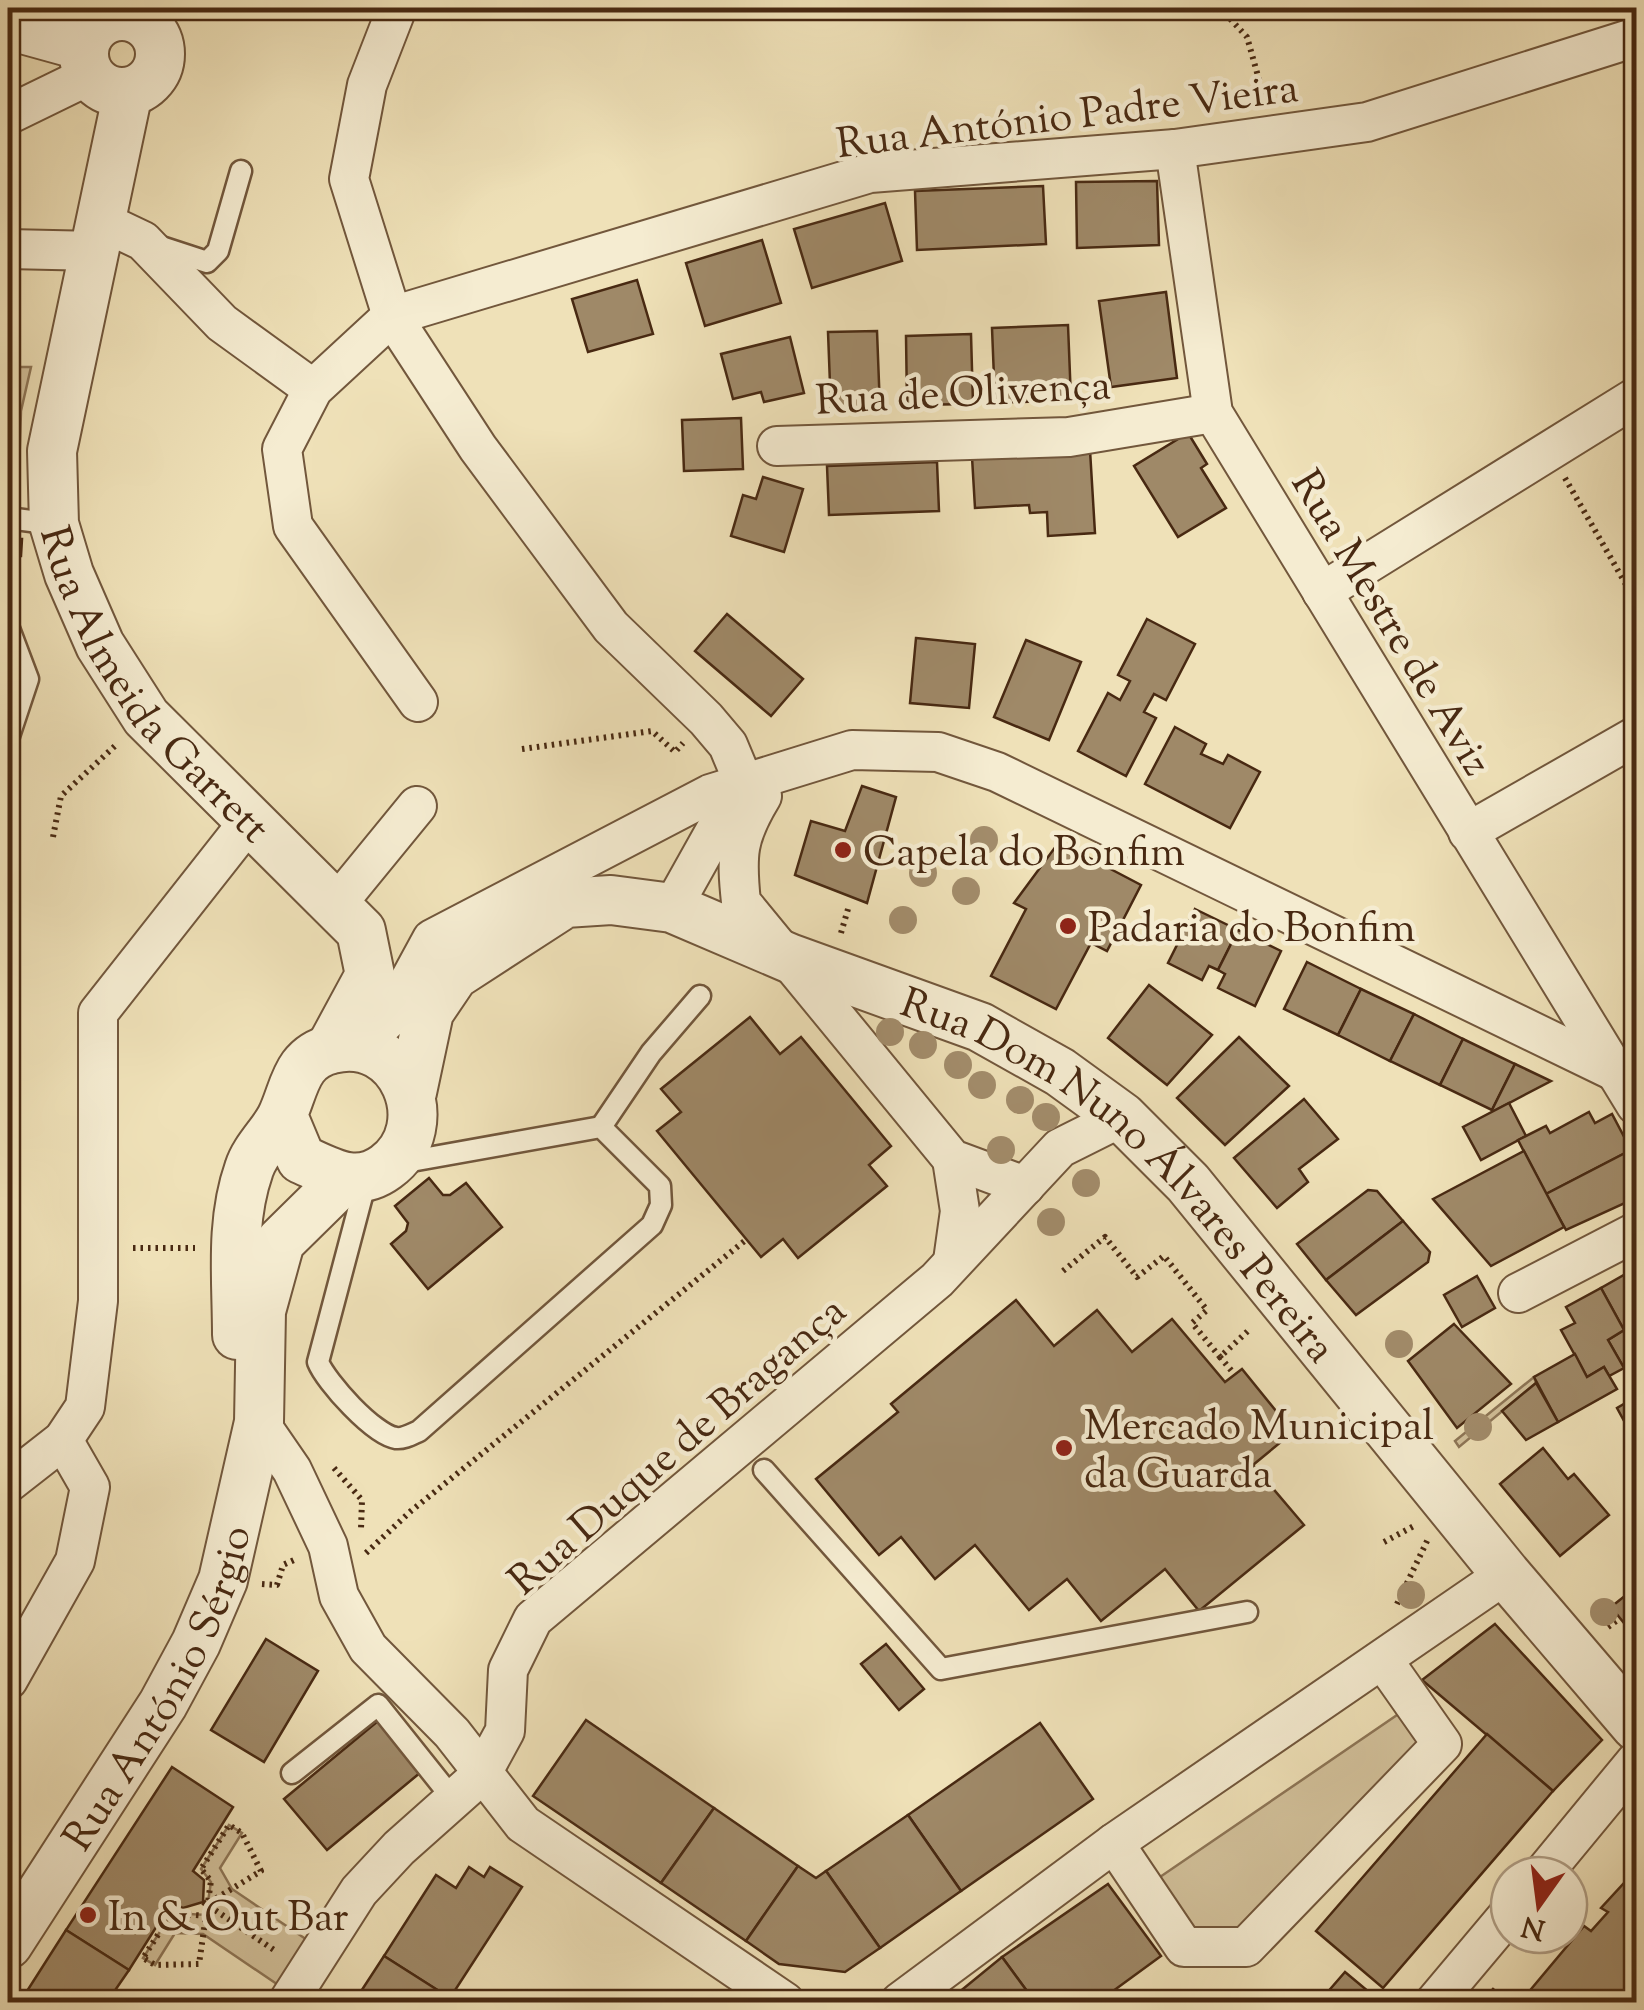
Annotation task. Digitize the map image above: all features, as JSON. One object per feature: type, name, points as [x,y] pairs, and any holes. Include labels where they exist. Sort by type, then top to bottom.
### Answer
[{"type":"street","points":[[397,8],[367,85],[349,178],[392,316],[478,448],[611,627],[760,776]]},
{"type":"street","points":[[8,25],[101,71],[140,88],[157,70],[160,21],[122,16],[98,24],[101,71]]},
{"type":"street","name":"Rua António Padre Vieira","points":[[392,316],[870,174],[1175,149],[1367,122],[1636,36]]},
{"type":"street","points":[[8,116],[101,71]]},
{"type":"street","name":"Rua Almeida Garrett","points":[[101,71],[115,238],[52,451],[54,524],[68,574],[100,645],[146,717],[361,931],[370,975],[345,1048]]},
{"type":"street","name":"Rua Mestre de Aviz","points":[[1175,149],[1213,413],[1636,1105]]},
{"type":"street","points":[[8,249],[115,238],[312,389]]},
{"type":"street","points":[[392,316],[312,389],[282,449],[293,526],[418,702]]},
{"type":"street","points":[[1322,592],[1636,397]]},
{"type":"street","name":"Rua de Olivença","points":[[777,446],[1069,437],[1213,413]]},
{"type":"street","points":[[1468,832],[1636,736]]},
{"type":"street","points":[[345,1048],[390,1060],[412,1092],[411,1136],[367,1174],[301,1159],[282,1116],[293,1076],[389,1018],[432,939],[556,870],[760,776],[852,750],[938,752],[998,772],[1616,1072]]},
{"type":"street","points":[[672,908],[760,776]]},
{"type":"street","name":"Rua Dom Nuno Álvares Pereira","points":[[760,776],[740,832],[737,868],[741,902],[789,958]]},
{"type":"street","points":[[336,905],[417,806]]},
{"type":"street","points":[[8,1483],[63,1440],[85,1407],[99,1246],[98,1013],[250,820]]},
{"type":"street","name":"Rua Dom Nuno Álvares Pereira","points":[[412,1092],[429,1012],[454,975],[565,903],[611,900],[672,908],[789,958],[980,1028],[1060,1072],[1122,1117],[1188,1183],[1506,1574],[1636,1726]]},
{"type":"street","points":[[789,958],[952,1159],[960,1210],[953,1261]]},
{"type":"street","name":"Rua António Sérgio","points":[[244,1471],[236,1424],[235,1227],[250,1166],[282,1116]]},
{"type":"street","name":"Rua Duque de Bragança","points":[[298,1987],[359,1891],[467,1787],[504,1731],[508,1670],[533,1619],[937,1280],[1060,1148],[1122,1117]]},
{"type":"street","points":[[952,1159],[1025,1186]]},
{"type":"street","name":"Rua António Sérgio","points":[[8,1944],[163,1704],[223,1580],[244,1471],[258,1422],[260,1311],[280,1242],[367,1174]]},
{"type":"street","points":[[1518,1293],[1636,1232]]},
{"type":"street","points":[[258,1422],[292,1470],[328,1546],[339,1596],[368,1648],[452,1733],[467,1787],[785,2002]]},
{"type":"street","points":[[8,1680],[75,1561],[90,1487],[63,1440]]},
{"type":"street","points":[[900,2002],[1114,1844],[1506,1574]]},
{"type":"street","points":[[1114,1844],[1184,1948],[1246,1947],[1442,1744],[1395,1652]]},
{"type":"street","points":[[1558,1855],[1636,1761]]},
{"type":"street","points":[[1435,2002],[1489,1938]]},
{"type":"lane","points":[[115,238],[207,262],[218,252],[240,171]]},
{"type":"lane","points":[[8,518],[30,524],[54,524]]},
{"type":"lane","points":[[8,626],[28,679],[8,739]]},
{"type":"lane","points":[[600,1126],[660,1186],[661,1205],[652,1224],[419,1432],[400,1439],[382,1433],[324,1377],[318,1362],[367,1174],[600,1126],[651,1053],[700,996]]},
{"type":"lane","points":[[764,1470],[941,1669],[1248,1612]]},
{"type":"lane","points":[[292,1774],[378,1705],[467,1787]]},
{"type":"path","points":[[1220,8],[1247,37],[1275,136]]},
{"type":"path","points":[[1550,451],[1636,602]]},
{"type":"path","points":[[52,837],[62,796],[146,717]]},
{"type":"path","points":[[522,749],[652,731],[675,752],[706,719]]},
{"type":"path","points":[[99,1246],[190,1251],[235,1227]]},
{"type":"path","points":[[1063,1271],[1104,1238],[1137,1278],[1164,1256],[1207,1310],[1192,1322],[1234,1375]]},
{"type":"path","points":[[365,1554],[426,1499],[746,1239]]},
{"type":"path","points":[[1220,1357],[1252,1331],[1244,1320]]},
{"type":"path","points":[[356,1492],[362,1500]]},
{"type":"path","points":[[1384,1542],[1422,1521]]},
{"type":"path","points":[[1395,1652],[1390,1619],[1423,1544],[1440,1529]]},
{"type":"path","points":[[223,1580],[276,1585],[283,1565],[328,1546]]},
{"type":"path","points":[[1608,1627],[1620,1618]]},
{"type":"path","points":[[205,1903],[261,1871],[242,1833],[229,1824],[200,1869],[210,1882],[205,1903],[206,1916],[199,1964],[155,1965],[143,1958],[172,1914],[206,1916]]},
{"type":"path","points":[[205,1903],[298,1987]]},
{"type":"path","points":[[119,2002],[122,1998],[128,2002]]},
{"type":"shaded area","points":[[8,367],[31,367],[21,411],[19,473],[8,469]]},
{"type":"shaded area","points":[[1534,1377],[1536,1383],[1459,1447],[1455,1441]]},
{"type":"shaded area","points":[[1400,1713],[1421,1742],[1238,1931],[1192,1931],[1157,1879]]},
{"type":"shaded area","points":[[229,1825],[242,1833],[220,1868],[232,1889],[322,1950],[293,1995],[203,1934],[175,1933],[155,1965],[143,1958],[172,1913],[206,1915],[211,1882],[201,1869]]},
{"type":"building","points":[[1157,181],[1159,245],[1077,248],[1076,182]]},
{"type":"building","points":[[1043,186],[1046,244],[917,250],[915,191]]},
{"type":"building","points":[[885,203],[902,261],[812,288],[794,229]]},
{"type":"building","points":[[762,240],[781,303],[705,326],[686,263]]},
{"type":"building","points":[[637,280],[653,334],[588,352],[572,299]]},
{"type":"building","points":[[1166,292],[1177,378],[1111,387],[1099,301]]},
{"type":"building","points":[[1068,325],[1071,400],[995,403],[992,328]]},
{"type":"building","points":[[877,331],[880,409],[831,410],[828,332]]},
{"type":"building","points":[[971,334],[973,404],[907,405],[906,336]]},
{"type":"building","points":[[790,337],[804,393],[764,402],[761,392],[733,399],[721,354]]},
{"type":"building","points":[[741,418],[743,469],[684,471],[682,420]]},
{"type":"building","points":[[1188,433],[1207,464],[1201,468],[1226,508],[1178,537],[1134,466]]},
{"type":"building","points":[[1090,450],[1095,533],[1048,536],[1047,512],[1030,513],[1029,505],[975,508],[972,457]]},
{"type":"building","points":[[937,462],[939,511],[829,515],[827,466]]},
{"type":"building","points":[[763,477],[803,489],[784,552],[731,536],[743,495],[756,499]]},
{"type":"building","points":[[8,539],[22,539],[21,556],[8,556]]},
{"type":"building","points":[[727,614],[803,679],[771,716],[695,651]]},
{"type":"building","points":[[1147,619],[1195,644],[1166,700],[1154,694],[1144,712],[1156,718],[1126,776],[1078,751],[1108,693],[1120,700],[1130,681],[1118,675]]},
{"type":"building","points":[[916,638],[975,644],[969,708],[910,703]]},
{"type":"building","points":[[1026,640],[1081,662],[1049,740],[994,717]]},
{"type":"building","points":[[1175,727],[1206,744],[1201,754],[1223,764],[1228,755],[1260,772],[1230,828],[1145,784]]},
{"type":"building","name":"Capela do Bonfim","points":[[862,786],[896,797],[867,903],[795,875],[811,821],[845,831]]},
{"type":"building","name":"Padaria do Bonfim","points":[[1059,842],[1141,885],[1107,951],[1091,943],[1056,1009],[991,976],[1026,909],[1014,903]]},
{"type":"building","points":[[1195,909],[1238,930],[1218,970],[1209,966],[1202,980],[1168,963]]},
{"type":"building","points":[[1238,930],[1281,951],[1255,1006],[1218,988],[1225,974],[1218,970]]},
{"type":"building","points":[[1307,962],[1361,989],[1338,1035],[1284,1009]]},
{"type":"building","points":[[1149,985],[1212,1035],[1167,1085],[1108,1038]]},
{"type":"building","points":[[1361,989],[1414,1014],[1390,1061],[1338,1035]]},
{"type":"building","points":[[1414,1014],[1463,1039],[1440,1085],[1390,1061]]},
{"type":"building","points":[[750,1017],[780,1054],[801,1037],[891,1146],[869,1165],[887,1186],[798,1258],[783,1239],[761,1257],[657,1131],[681,1112],[661,1089]]},
{"type":"building","points":[[1239,1037],[1289,1086],[1225,1145],[1177,1098]]},
{"type":"building","points":[[1463,1039],[1515,1064],[1492,1110],[1440,1085]]},
{"type":"building","points":[[1515,1064],[1551,1081],[1494,1111],[1492,1110]]},
{"type":"building","points":[[1304,1099],[1338,1139],[1299,1169],[1308,1182],[1277,1208],[1234,1158]]},
{"type":"building","points":[[1509,1103],[1526,1136],[1481,1160],[1463,1127]]},
{"type":"building","points":[[1589,1112],[1595,1123],[1612,1114],[1631,1150],[1546,1194],[1518,1140],[1546,1126],[1550,1133]]},
{"type":"building","points":[[1631,1150],[1636,1159],[1636,1198],[1566,1230],[1546,1194]]},
{"type":"building","points":[[1524,1151],[1564,1227],[1491,1266],[1433,1199]]},
{"type":"building","points":[[429,1178],[443,1195],[450,1195],[466,1183],[502,1227],[428,1289],[391,1244],[406,1231],[408,1223],[395,1206]]},
{"type":"building","points":[[1368,1190],[1377,1191],[1403,1221],[1326,1280],[1297,1244]]},
{"type":"building","points":[[1403,1221],[1430,1252],[1428,1262],[1356,1315],[1326,1280]]},
{"type":"building","points":[[1636,1268],[1636,1361],[1624,1368],[1608,1340],[1624,1330],[1601,1288]]},
{"type":"building","points":[[1477,1276],[1495,1308],[1462,1327],[1444,1295]]},
{"type":"building","points":[[1601,1288],[1624,1330],[1608,1340],[1624,1368],[1609,1376],[1604,1367],[1587,1377],[1561,1330],[1575,1323],[1566,1307]]},
{"type":"building","name":"Mercado Municipal da Guarda","points":[[1016,1300],[1054,1346],[1097,1310],[1132,1352],[1172,1319],[1225,1382],[1242,1369],[1293,1432],[1253,1465],[1304,1525],[1199,1611],[1165,1569],[1101,1621],[1067,1579],[1029,1610],[975,1545],[935,1579],[901,1537],[879,1555],[816,1479],[898,1412],[891,1404]]},
{"type":"building","points":[[1454,1324],[1511,1384],[1457,1428],[1408,1361]]},
{"type":"building","points":[[1575,1354],[1587,1377],[1604,1367],[1617,1389],[1558,1422],[1534,1377]]},
{"type":"building","points":[[1536,1383],[1558,1422],[1526,1440],[1502,1411]]},
{"type":"building","points":[[1636,1397],[1636,1443],[1617,1408]]},
{"type":"building","points":[[1543,1448],[1568,1479],[1574,1474],[1609,1515],[1560,1556],[1500,1484]]},
{"type":"building","points":[[1636,1587],[1636,1628],[1634,1624],[1628,1628],[1611,1607]]},
{"type":"building","points":[[1495,1624],[1602,1740],[1553,1791],[1422,1680]]},
{"type":"building","points":[[266,1639],[318,1671],[264,1762],[211,1730]]},
{"type":"building","points":[[886,1644],[924,1689],[899,1710],[861,1664]]},
{"type":"building","points":[[586,1720],[714,1808],[661,1883],[533,1796]]},
{"type":"building","points":[[378,1721],[421,1772],[327,1850],[284,1799]]},
{"type":"building","points":[[1040,1723],[1093,1799],[961,1891],[908,1815]]},
{"type":"building","points":[[1487,1734],[1553,1791],[1498,1855],[1489,1855],[1489,1865],[1383,1988],[1316,1931]]},
{"type":"building","points":[[172,1767],[233,1807],[193,1871],[204,1880],[203,1902],[183,1908],[172,1902],[129,1970],[66,1930]]},
{"type":"building","points":[[714,1808],[798,1866],[746,1941],[661,1883]]},
{"type":"building","points":[[908,1815],[961,1891],[880,1948],[826,1871]]},
{"type":"building","points":[[798,1866],[816,1878],[826,1871],[880,1948],[845,1972],[779,1964],[746,1941]]},
{"type":"building","points":[[469,1867],[484,1877],[490,1867],[522,1887],[450,1998],[384,1956],[436,1875],[456,1888]]},
{"type":"building","points":[[1636,1870],[1636,1986],[1623,2002],[1539,2002],[1527,1994],[1560,1955],[1589,1955],[1589,1930],[1608,1912],[1601,1908]]},
{"type":"building","points":[[1108,1884],[1161,1956],[1098,2002],[1035,2002],[1002,1957]]},
{"type":"building","points":[[66,1930],[129,1970],[107,2002],[20,2002]]},
{"type":"building","points":[[384,1956],[450,1998],[457,2002],[354,2002]]},
{"type":"building","points":[[1002,1957],[1035,2002],[947,2002]]},
{"type":"building","points":[[1345,1972],[1381,2002],[1319,2002]]},
{"type":"building","points":[[1493,1989],[1509,2002],[1481,2002]]},
{"type":"place","name":"Capela do Bonfim","points":[[843,850]]},
{"type":"place","name":"Padaria do Bonfim","points":[[1068,926]]},
{"type":"place","name":"Mercado Municipal da Guarda","points":[[1064,1448]]},
{"type":"place","name":"In & Out Bar","points":[[88,1915]]}]
